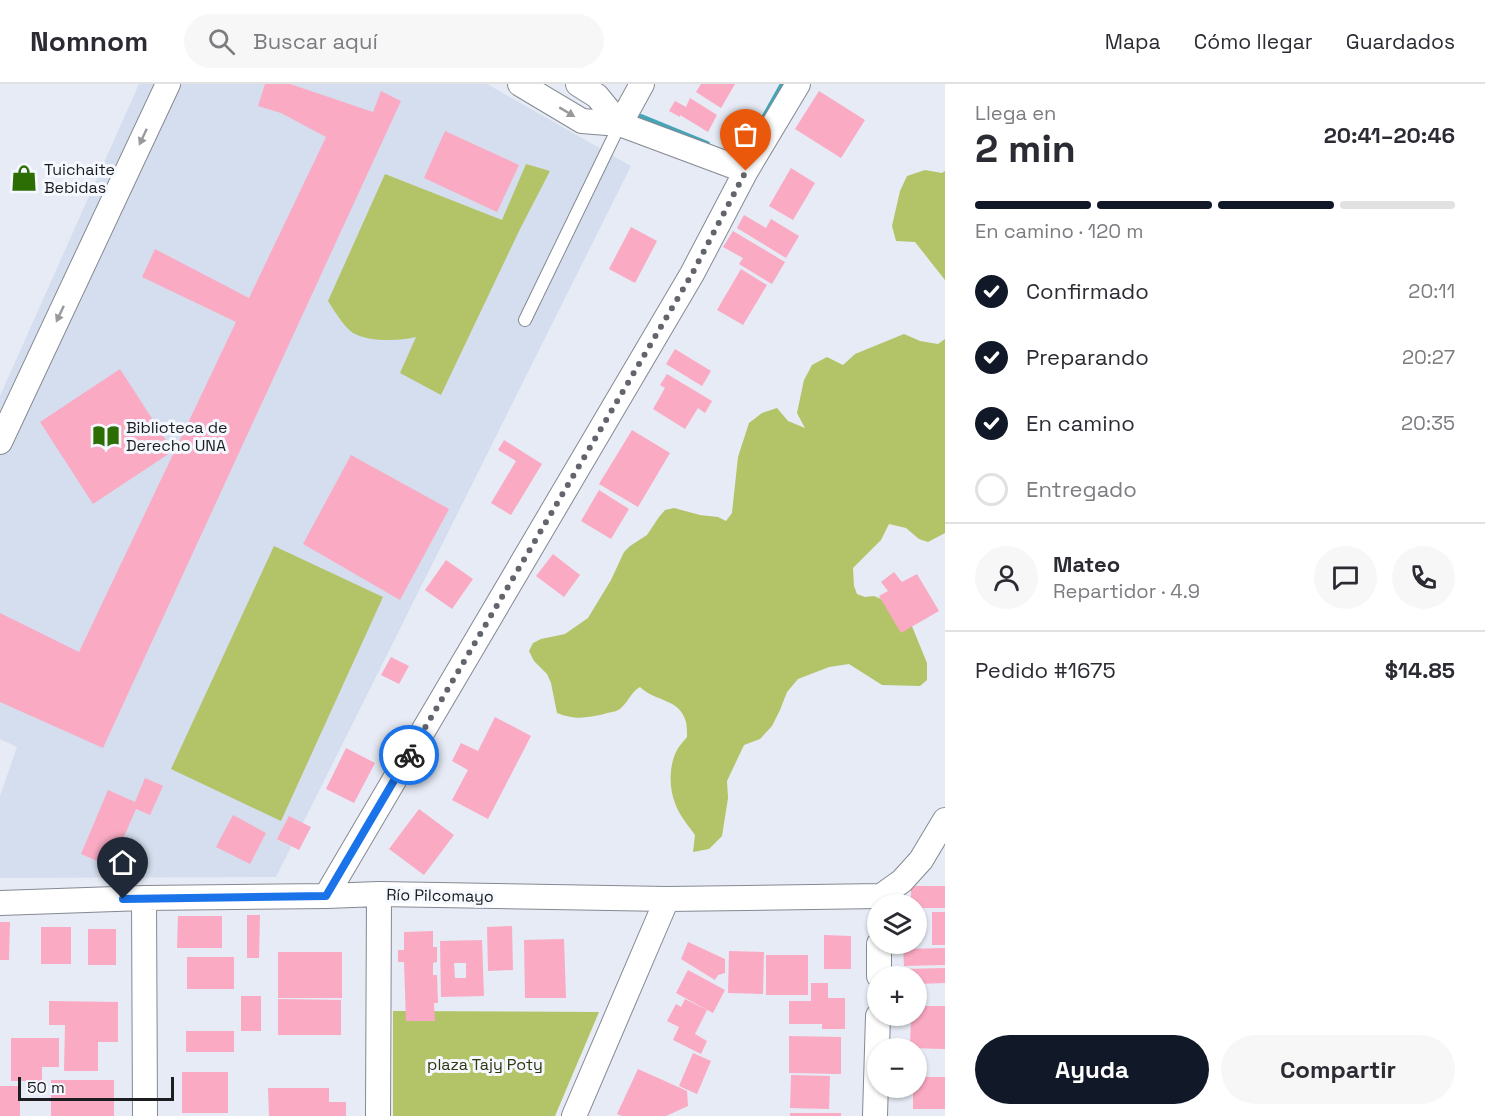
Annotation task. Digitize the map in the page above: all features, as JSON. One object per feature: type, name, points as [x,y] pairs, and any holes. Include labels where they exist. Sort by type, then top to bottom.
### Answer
[{"type":"street","points":[[0,442],[168,84]]},
{"type":"street","points":[[520,84],[582,121],[620,124],[746,171]]},
{"type":"street","points":[[578,84],[597,96],[620,124]]},
{"type":"street","points":[[620,124],[642,84]]},
{"type":"street","points":[[326,896],[692,274],[746,171],[798,84]]},
{"type":"street","points":[[887,894],[921,860],[945,820]]},
{"type":"street","points":[[378,1116],[379,894]]},
{"type":"street","name":"Río Pilcomayo","points":[[0,903],[379,894],[867,900]]},
{"type":"street","points":[[144,898],[145,1116]]},
{"type":"street","points":[[574,1116],[667,898]]},
{"type":"street","points":[[875,1116],[878,1026]]},
{"type":"lane","points":[[525,320],[620,124]]},
{"type":"shaded area","points":[[139,84],[487,84],[631,166],[276,877],[0,878],[0,796],[17,747],[0,739],[0,396]]},
{"type":"green space","points":[[526,164],[550,171],[441,395],[400,373],[416,337],[385,340],[362,337],[351,332],[328,301],[385,174],[502,220]]},
{"type":"green space","points":[[925,170],[942,173],[945,171],[945,280],[915,242],[896,241],[892,226],[900,191],[907,176]]},
{"type":"green space","points":[[904,334],[920,341],[938,344],[945,339],[945,533],[928,542],[919,539],[906,528],[889,524],[881,540],[853,568],[854,586],[857,594],[865,597],[874,596],[897,606],[909,619],[927,663],[927,680],[920,686],[882,685],[849,664],[829,667],[798,679],[787,692],[772,726],[760,739],[744,745],[727,781],[728,798],[722,836],[709,849],[693,852],[695,835],[677,807],[671,784],[674,758],[678,748],[687,737],[683,714],[673,704],[640,687],[621,708],[615,711],[581,718],[557,713],[547,674],[534,661],[529,651],[533,643],[565,634],[588,618],[611,580],[624,552],[647,535],[665,510],[674,508],[718,517],[726,521],[732,513],[738,457],[749,423],[762,413],[777,408],[788,421],[805,428],[797,413],[804,380],[812,365],[827,357],[843,365],[855,354]]},
{"type":"green space","points":[[274,546],[383,597],[281,821],[171,769]]},
{"type":"green space","name":"plaza Tajy Poty","points":[[393,1011],[599,1012],[555,1116],[393,1116]]},
{"type":"building","points":[[265,84],[290,84],[373,112],[381,91],[401,101],[103,748],[0,702],[0,613],[79,652],[236,322],[142,277],[155,249],[249,298],[326,137],[281,113],[258,106]]},
{"type":"building","points":[[701,84],[735,84],[721,108],[696,92]]},
{"type":"building","points":[[819,91],[865,120],[841,158],[795,129]]},
{"type":"building","points":[[690,98],[717,115],[708,132],[669,111],[675,101],[686,107]]},
{"type":"building","points":[[445,131],[519,165],[497,212],[424,178]]},
{"type":"building","points":[[791,168],[815,183],[793,220],[769,206]]},
{"type":"building","points":[[744,215],[766,228],[771,219],[799,236],[786,258],[737,228]]},
{"type":"building","points":[[631,227],[657,241],[635,283],[609,269]]},
{"type":"building","points":[[733,231],[785,262],[772,284],[739,264],[743,258],[723,247]]},
{"type":"building","points":[[741,269],[767,285],[743,325],[717,310]]},
{"type":"building","points":[[675,349],[711,371],[702,386],[666,364]]},
{"type":"building","name":"Biblioteca de Derecho UNA","points":[[120,369],[173,451],[93,504],[40,422]]},
{"type":"building","points":[[667,374],[712,401],[705,413],[698,408],[685,429],[653,409],[665,388],[660,385]]},
{"type":"building","points":[[632,430],[670,453],[638,507],[599,484]]},
{"type":"building","points":[[504,440],[542,464],[511,515],[491,503],[516,461],[498,450]]},
{"type":"building","points":[[351,455],[449,509],[400,600],[303,544]]},
{"type":"building","points":[[599,490],[629,509],[611,539],[581,521]]},
{"type":"building","points":[[553,554],[580,575],[564,597],[536,576]]},
{"type":"building","points":[[446,560],[473,579],[452,609],[425,590]]},
{"type":"building","points":[[894,572],[902,582],[917,574],[939,611],[901,633],[879,596],[888,591],[881,582]]},
{"type":"building","points":[[391,657],[409,666],[399,684],[381,675]]},
{"type":"building","points":[[495,717],[531,736],[488,819],[452,800],[468,770],[452,761],[461,743],[478,751]]},
{"type":"building","points":[[346,748],[375,763],[354,803],[326,789]]},
{"type":"building","points":[[145,778],[163,786],[150,815],[136,809],[111,867],[81,854],[108,790],[135,802]]},
{"type":"building","points":[[419,809],[454,835],[424,875],[389,849]]},
{"type":"building","points":[[233,815],[266,833],[250,864],[216,847]]},
{"type":"building","points":[[289,816],[311,827],[299,850],[277,839]]},
{"type":"building","points":[[911,886],[945,886],[945,908],[927,908],[927,894],[911,894]]},
{"type":"building","points":[[932,912],[945,912],[945,945],[932,945]]},
{"type":"building","points":[[247,915],[260,915],[259,958],[247,958]]},
{"type":"building","points":[[178,916],[222,916],[222,948],[177,948]]},
{"type":"building","points":[[0,922],[10,922],[9,960],[0,960]]},
{"type":"building","points":[[512,926],[513,970],[488,971],[487,927]]},
{"type":"building","points":[[41,927],[71,927],[71,964],[41,964]]},
{"type":"building","points":[[88,929],[116,929],[116,965],[88,965]]},
{"type":"building","points":[[433,931],[433,947],[437,947],[437,962],[433,963],[433,975],[437,975],[438,1003],[434,1003],[435,1021],[406,1021],[404,962],[398,962],[398,950],[404,950],[404,932]]},
{"type":"building","points":[[824,935],[851,936],[851,969],[824,969]]},
{"type":"building","points":[[564,939],[566,998],[525,998],[524,940]]},
{"type":"building","points":[[482,940],[484,996],[441,997],[440,941]],"holes":[[[454,963],[466,963],[466,978],[455,978]]]},
{"type":"building","points":[[688,942],[725,959],[725,973],[718,975],[715,980],[681,959]]},
{"type":"building","points":[[927,948],[945,948],[945,965],[904,966],[903,954],[927,954]]},
{"type":"building","points":[[729,951],[764,952],[763,994],[728,993]]},
{"type":"building","points":[[278,952],[342,952],[342,998],[278,998]]},
{"type":"building","points":[[766,955],[808,955],[808,995],[766,995]]},
{"type":"building","points":[[187,957],[234,957],[234,989],[187,989]]},
{"type":"building","points":[[927,968],[945,968],[945,983],[927,984]]},
{"type":"building","points":[[688,970],[725,990],[713,1013],[676,993]]},
{"type":"building","points":[[811,983],[828,983],[828,998],[845,998],[845,1029],[822,1029],[822,1024],[789,1024],[789,1001],[811,1001]]},
{"type":"building","points":[[241,996],[261,996],[261,1031],[241,1031]]},
{"type":"building","points":[[278,999],[341,1000],[341,1035],[278,1035]]},
{"type":"building","points":[[685,999],[707,1010],[695,1034],[707,1041],[701,1054],[673,1040],[679,1027],[667,1021],[676,1004],[681,1007]]},
{"type":"building","points":[[49,1001],[118,1002],[118,1042],[98,1042],[98,1071],[64,1071],[65,1025],[49,1025]]},
{"type":"building","points":[[927,1006],[945,1006],[945,1049],[927,1048],[927,1038],[910,1038],[911,1026],[927,1026]]},
{"type":"building","points":[[186,1031],[234,1031],[234,1052],[186,1052]]},
{"type":"building","points":[[789,1036],[841,1037],[841,1074],[789,1073]]},
{"type":"building","points":[[11,1038],[59,1038],[59,1067],[42,1067],[42,1081],[11,1081]]},
{"type":"building","points":[[693,1053],[711,1061],[697,1094],[679,1086]]},
{"type":"building","points":[[638,1069],[687,1091],[688,1106],[666,1116],[617,1114]]},
{"type":"building","points":[[182,1072],[228,1072],[228,1113],[182,1113]]},
{"type":"building","points":[[791,1075],[830,1076],[829,1109],[790,1108]]},
{"type":"building","points":[[927,1077],[945,1077],[945,1109],[913,1109],[913,1098],[927,1098]]},
{"type":"building","points":[[51,1080],[114,1080],[114,1116],[51,1116]]},
{"type":"building","points":[[0,1086],[20,1086],[20,1116],[0,1116]]},
{"type":"building","points":[[268,1088],[329,1088],[329,1102],[346,1102],[346,1116],[269,1116]]},
{"type":"building","points":[[790,1113],[841,1113],[841,1116],[790,1116]]},
{"type":"waterway","points":[[756,132],[783,84]]},
{"type":"waterway","points":[[641,117],[707,144]]},
{"type":"way so far","points":[[409,755],[692,274],[746,171]]},
{"type":"place","name":"Tuichaite Bebidas","points":[[24,178]]},
{"type":"place","name":"Biblioteca de Derecho UNA","points":[[106,436]]},
{"type":"route","points":[[123,899],[326,896],[409,755]]}]
